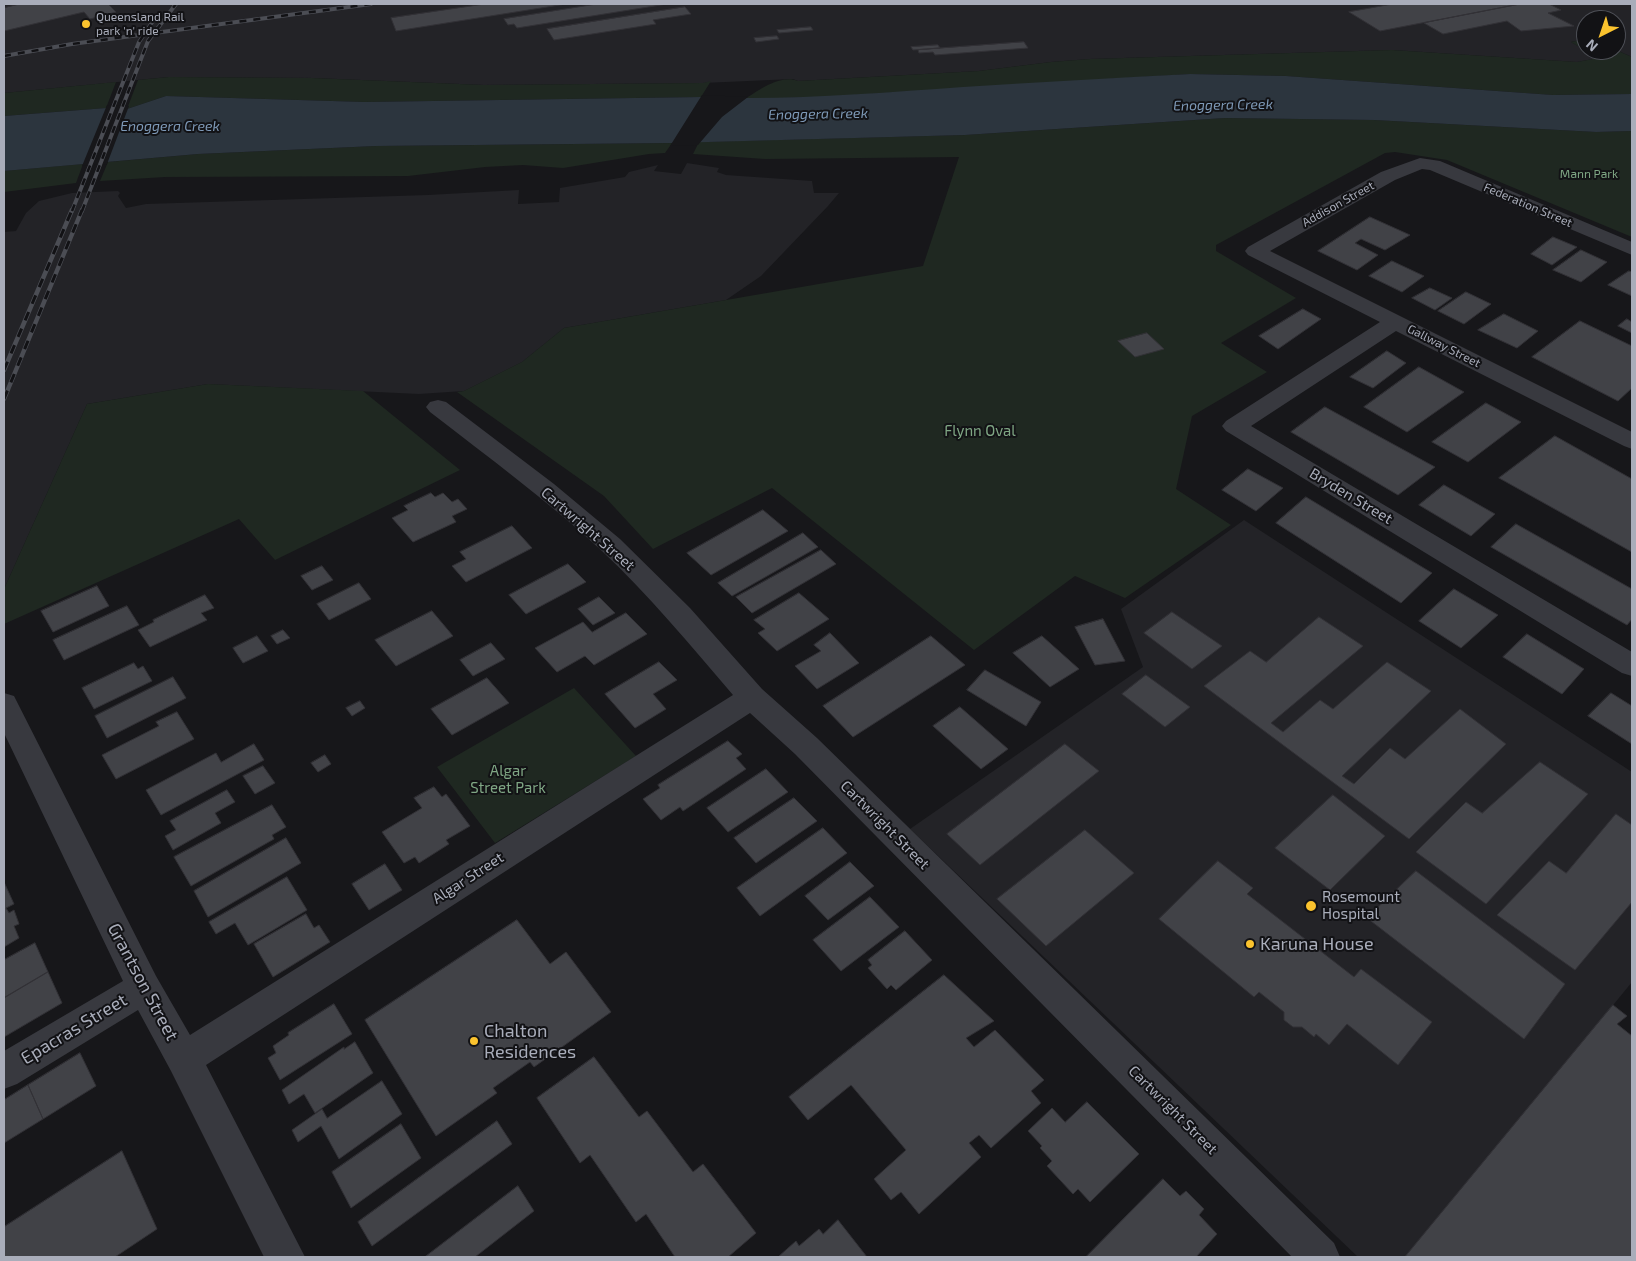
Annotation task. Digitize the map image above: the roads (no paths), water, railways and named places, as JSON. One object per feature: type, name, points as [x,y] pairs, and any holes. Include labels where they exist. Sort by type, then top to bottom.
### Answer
[{"type":"street","name":"Federation Street","points":[[1424,162],[1632,249]]},
{"type":"street","name":"Addison Street","points":[[1255,251],[1388,176],[1424,162]]},
{"type":"street","name":"Gallway Street","points":[[1255,251],[1632,441]]},
{"type":"street","name":"Bryden Street","points":[[1395,322],[1234,426],[1632,665]]},
{"type":"street","name":"Cartwright Street","points":[[438,407],[545,490],[611,545],[680,615],[752,697],[806,746],[1316,1256]]},
{"type":"street","name":"Algar Street","points":[[184,1059],[752,697]]},
{"type":"street","name":"Grantson Street","points":[[4,704],[144,987],[184,1059],[285,1257]]},
{"type":"street","name":"Epacras Street","points":[[4,1072],[144,987]]},
{"type":"water","name":"Enoggera Creek","points":[[1190,74],[1286,76],[1553,95],[1632,94],[1632,131],[1596,132],[1374,120],[1225,118],[965,135],[672,143],[376,146],[198,154],[4,171],[4,116],[106,108],[127,109],[166,96],[365,102],[701,97],[766,98],[832,96],[1019,83]]},
{"type":"railway","points":[[154,33],[176,4]]},
{"type":"railway","points":[[154,33],[371,4]]},
{"type":"railway","points":[[144,34],[157,15]]},
{"type":"railway","points":[[82,211],[148,41],[154,33]]},
{"type":"railway","points":[[144,34],[154,33]]},
{"type":"railway","points":[[4,56],[144,34]]},
{"type":"railway","points":[[72,211],[139,42],[144,34]]},
{"type":"railway","points":[[4,370],[72,210]]},
{"type":"railway","points":[[4,399],[82,210]]},
{"type":"place","name":"Queensland Rail park 'n' ride","points":[[86,24]]},
{"type":"place","name":"Rosemount Hospital","points":[[1311,906]]},
{"type":"place","name":"Karuna House","points":[[1250,944]]},
{"type":"place","name":"Chalton Residences","points":[[474,1041]]},
{"type":"park label","name":"Mann Park","points":[[1589,174]]},
{"type":"park label","name":"Flynn Oval","points":[[980,431]]},
{"type":"park label","name":"Algar Street Park","points":[[508,780]]}]
